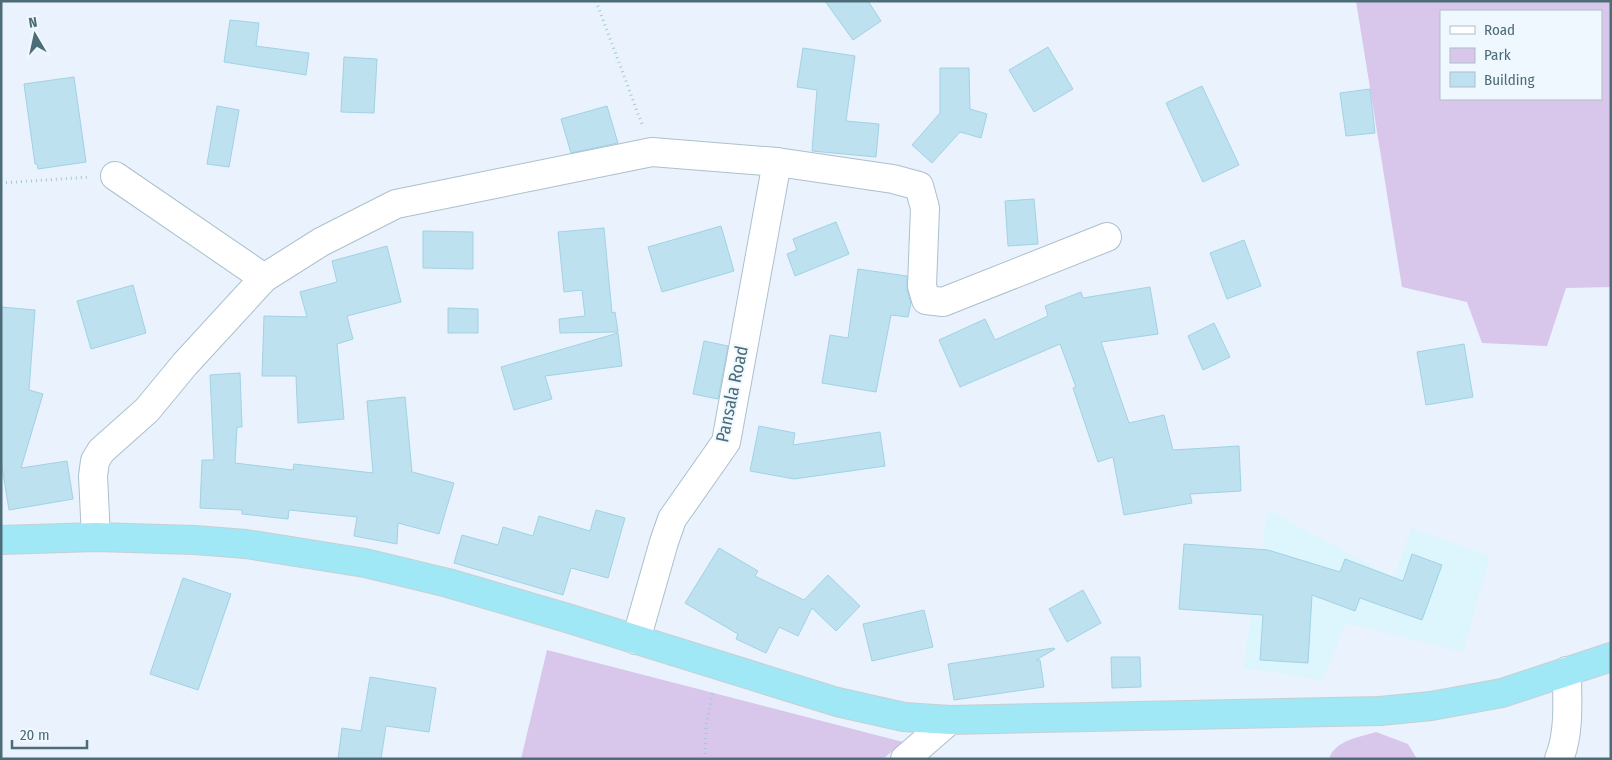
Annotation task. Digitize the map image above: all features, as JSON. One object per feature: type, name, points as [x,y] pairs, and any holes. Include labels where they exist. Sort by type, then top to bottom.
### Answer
[{"type":"highway","points":[[1,540],[96,537],[246,544],[365,563],[448,583],[568,618],[838,702],[904,718],[950,720],[1380,711],[1465,701],[1502,693],[1611,657]]},
{"type":"street","points":[[96,537],[93,476],[95,461],[101,451],[147,410],[185,364],[264,278],[321,242],[396,204],[652,152],[776,162],[893,179],[919,186],[925,208],[922,286],[926,300],[943,302],[1107,237]]},
{"type":"street","name":"Pansala Road","points":[[636,640],[672,519],[726,442],[776,162]]},
{"type":"street","points":[[115,176],[264,278]]},
{"type":"street","points":[[1559,759],[1563,750],[1565,734],[1567,671]]},
{"type":"street","points":[[905,759],[950,720]]},
{"type":"path","points":[[596,1],[652,152]]},
{"type":"path","points":[[1,183],[115,176]]},
{"type":"path","points":[[706,759],[706,725],[718,666]]},
{"type":"shaded area","points":[[1268,510],[1394,578],[1411,528],[1490,556],[1463,652],[1346,623],[1323,680],[1243,668]]},
{"type":"green space","points":[[1356,1],[1611,1],[1611,287],[1566,288],[1547,346],[1482,343],[1467,302],[1402,287]]},
{"type":"green space","points":[[547,650],[903,742],[883,759],[521,759]]},
{"type":"green space","points":[[1376,732],[1408,744],[1417,759],[1329,759],[1342,743]]},
{"type":"building","points":[[825,1],[868,1],[881,21],[853,40]]},
{"type":"building","points":[[230,20],[259,23],[256,46],[309,53],[306,75],[224,62]]},
{"type":"building","points":[[1048,47],[1073,89],[1034,112],[1009,70]]},
{"type":"building","points":[[803,48],[855,56],[846,121],[879,124],[876,157],[812,151],[817,90],[797,87]]},
{"type":"building","points":[[344,57],[377,59],[374,113],[341,112]]},
{"type":"building","points":[[940,68],[969,68],[970,109],[987,114],[981,138],[960,132],[932,163],[912,145],[940,113]]},
{"type":"building","points":[[74,77],[86,162],[38,169],[37,164],[35,164],[24,84]]},
{"type":"building","points":[[1202,86],[1239,165],[1203,182],[1166,103]]},
{"type":"building","points":[[1370,89],[1375,133],[1346,136],[1340,93]]},
{"type":"building","points":[[217,106],[239,110],[229,167],[207,164]]},
{"type":"building","points":[[607,106],[618,143],[571,153],[561,119]]},
{"type":"building","points":[[1034,199],[1038,244],[1008,246],[1005,201]]},
{"type":"building","points":[[836,222],[849,254],[795,276],[787,254],[797,250],[793,239]]},
{"type":"building","points":[[721,226],[734,271],[662,292],[648,247]]},
{"type":"building","points":[[604,228],[612,313],[615,312],[618,332],[560,333],[559,319],[585,316],[582,290],[564,292],[558,232]]},
{"type":"building","points":[[423,231],[473,232],[473,269],[423,268]]},
{"type":"building","points":[[1244,240],[1261,286],[1227,299],[1210,253]]},
{"type":"building","points":[[387,246],[401,302],[347,316],[353,339],[337,344],[344,419],[298,423],[296,376],[262,376],[264,316],[307,317],[300,292],[337,282],[332,261]]},
{"type":"building","points":[[858,269],[907,276],[907,290],[911,303],[908,317],[891,315],[876,392],[822,383],[830,335],[848,338]]},
{"type":"building","points":[[133,285],[146,333],[91,349],[77,301]]},
{"type":"building","points":[[1150,287],[1158,334],[1101,342],[1129,423],[1164,415],[1173,450],[1239,446],[1241,491],[1190,494],[1192,503],[1124,515],[1113,457],[1098,462],[1073,388],[1076,387],[1060,344],[960,387],[939,340],[985,319],[995,340],[1048,316],[1045,306],[1081,292],[1083,298]]},
{"type":"building","points":[[1,307],[35,310],[29,390],[43,394],[21,468],[67,461],[73,499],[9,510],[1,461]]},
{"type":"building","points":[[448,308],[478,309],[478,333],[448,333]]},
{"type":"building","points":[[1214,323],[1230,357],[1203,370],[1188,336]]},
{"type":"building","points":[[618,333],[622,366],[545,376],[552,399],[514,410],[501,367]]},
{"type":"building","points":[[704,341],[728,346],[718,399],[693,394]]},
{"type":"building","points":[[1464,344],[1473,397],[1426,405],[1417,352]]},
{"type":"building","points":[[240,373],[242,427],[237,427],[235,463],[293,470],[294,464],[373,473],[367,401],[405,397],[412,472],[454,483],[439,534],[398,523],[397,544],[354,536],[357,517],[289,510],[288,519],[242,514],[242,510],[200,508],[202,460],[214,460],[210,375]]},
{"type":"building","points":[[759,426],[795,433],[793,445],[880,432],[885,466],[794,479],[750,471]]},
{"type":"building","points":[[596,510],[625,518],[608,578],[571,568],[563,595],[454,563],[462,535],[498,545],[503,527],[533,536],[539,516],[590,531]]},
{"type":"building","points":[[1184,544],[1268,550],[1340,572],[1345,559],[1403,581],[1412,554],[1442,565],[1422,620],[1360,598],[1355,611],[1312,595],[1308,663],[1260,660],[1263,615],[1179,609]]},
{"type":"building","points":[[719,548],[758,571],[755,576],[804,600],[828,575],[860,606],[836,631],[812,608],[798,636],[779,627],[766,653],[736,639],[738,634],[685,603]]},
{"type":"building","points":[[183,578],[231,594],[198,690],[150,674]]},
{"type":"building","points":[[1083,590],[1101,623],[1067,642],[1049,609]]},
{"type":"building","points":[[924,610],[933,647],[872,661],[863,624]]},
{"type":"building","points":[[1054,648],[1036,660],[1040,660],[1044,687],[954,700],[948,664]]},
{"type":"building","points":[[1111,657],[1140,657],[1141,687],[1112,688]]},
{"type":"building","points":[[370,677],[436,688],[429,732],[386,726],[381,759],[338,759],[342,728],[361,731]]}]
